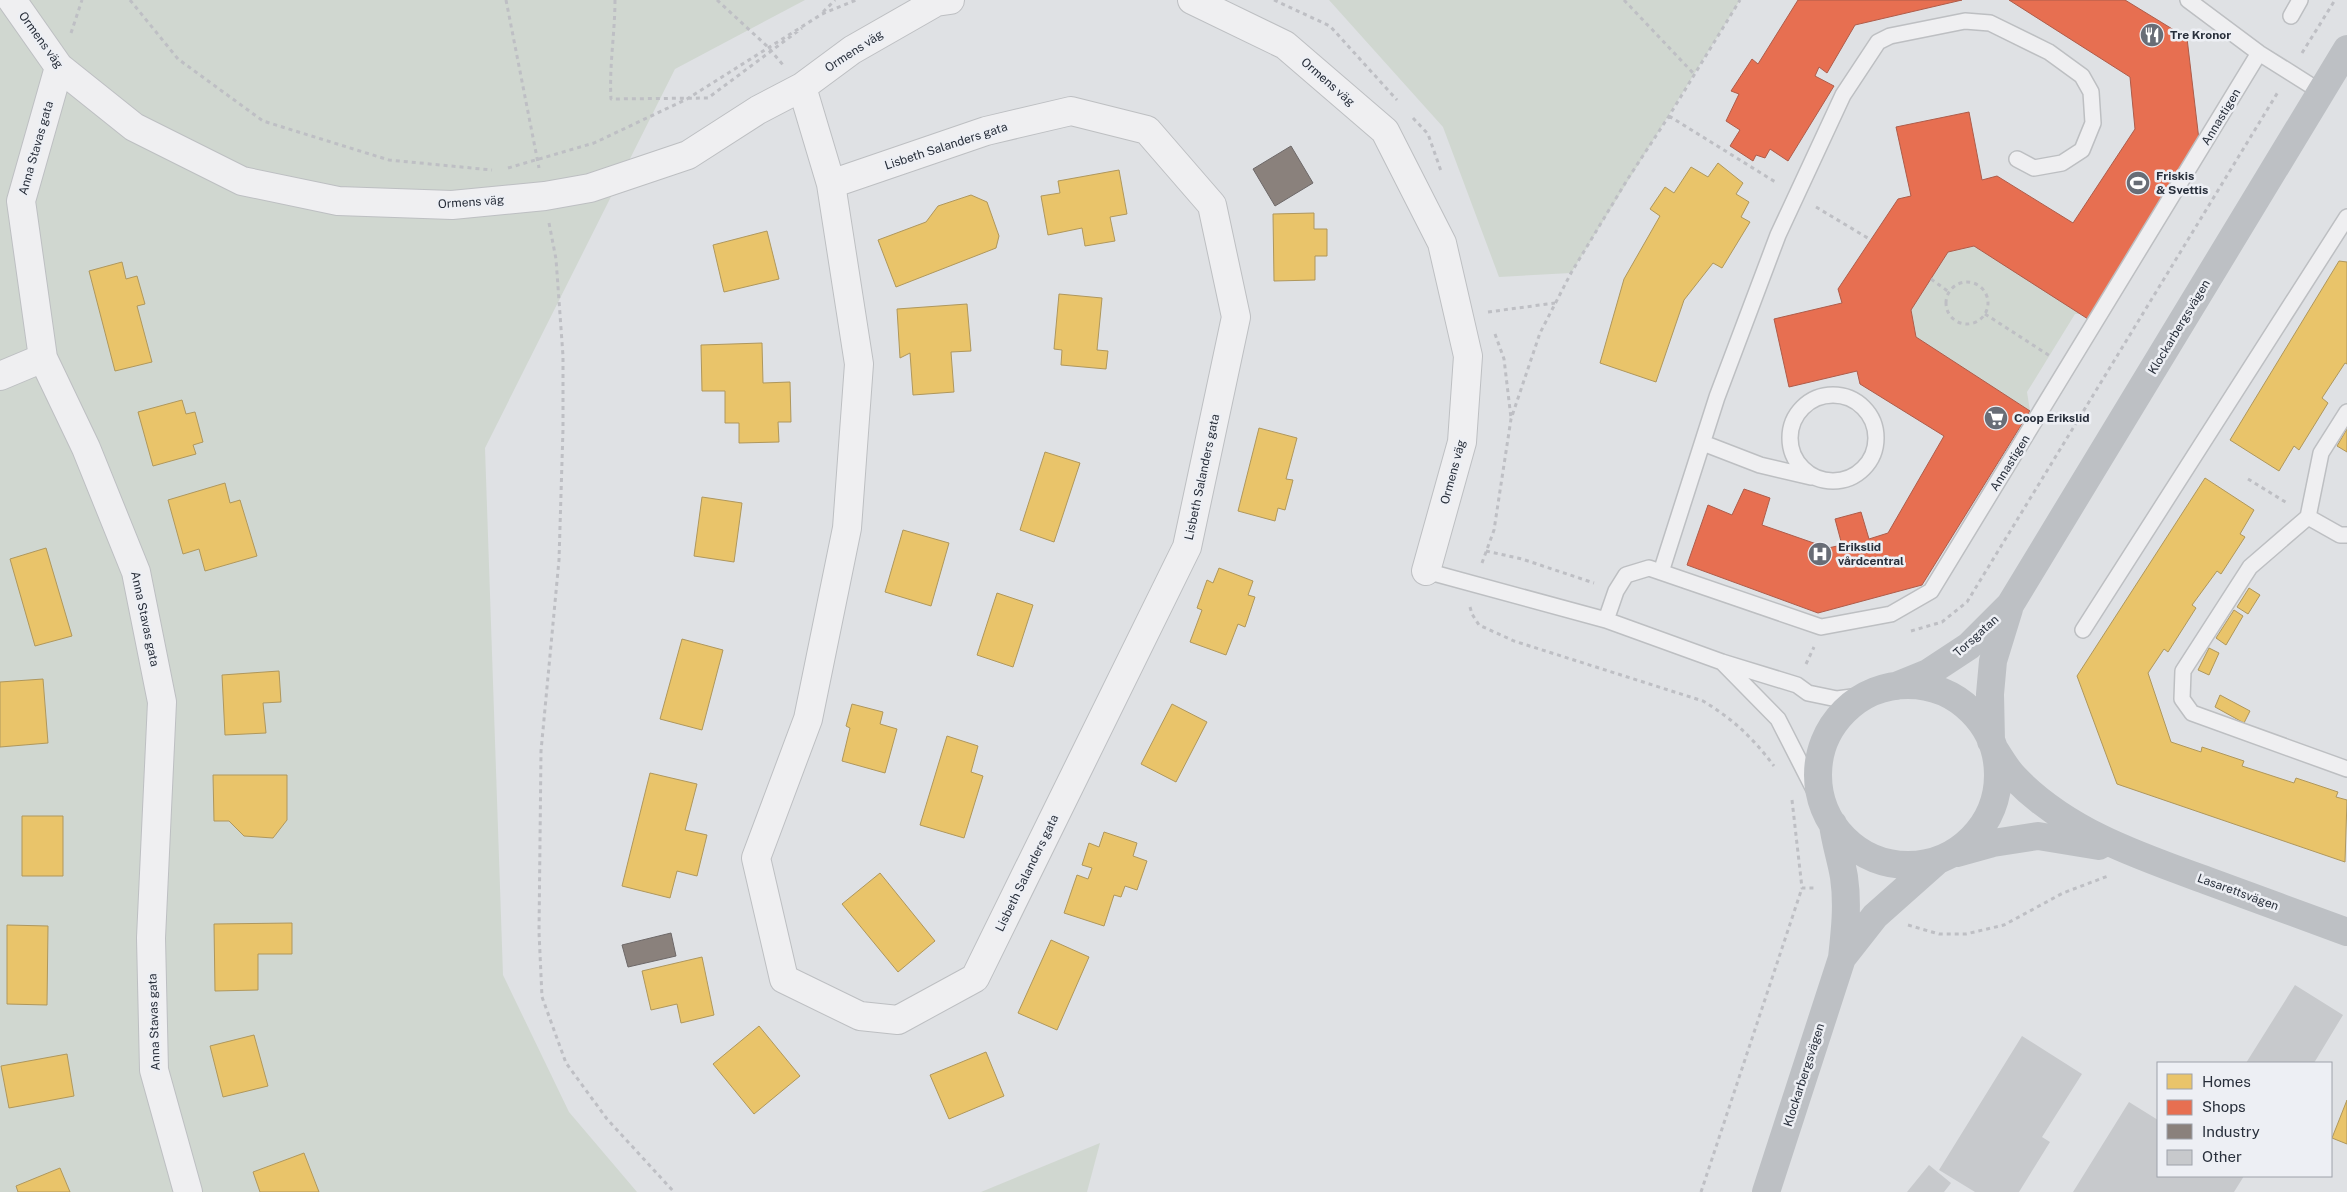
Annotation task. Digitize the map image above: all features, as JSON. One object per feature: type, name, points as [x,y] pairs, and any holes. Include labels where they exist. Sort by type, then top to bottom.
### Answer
[{"type":"main road","name":"Klockarbergsvägen","points":[[2010,605],[2347,50]]},
{"type":"main road","name":"Torsgatan","points":[[1896,686],[1928,674],[1969,646],[2010,605]]},
{"type":"main road","name":"Torsgatan","points":[[1993,746],[1990,694],[1994,661],[2010,605]]},
{"type":"main road","points":[[1896,686],[1930,688],[1952,696],[1975,716],[1993,746],[1998,772],[1993,803],[1977,832],[1960,848],[1943,858],[1912,865],[1894,864],[1871,857],[1847,841],[1830,820],[1819,788],[1820,756],[1826,738],[1842,713],[1868,695],[1896,686]]},
{"type":"main road","name":"Lasarettsvägen","points":[[1993,746],[2014,776],[2050,809],[2084,830],[2130,852],[2347,932]]},
{"type":"main road","name":"Klockarbergsvägen","points":[[1766,1192],[1842,958],[1846,924],[1844,876],[1830,820]]},
{"type":"main road","name":"Lasarettsvägen","points":[[1943,858],[1986,844],[2038,836],[2088,843],[2130,852]]},
{"type":"main road","name":"Klockarbergsvägen","points":[[1842,958],[1875,916],[1943,858]]},
{"type":"street","name":"Ormens väg","points":[[12,0],[60,67],[134,127],[242,181],[338,201],[452,205],[544,196],[590,188],[688,155],[758,110],[802,87],[852,50],[936,2],[950,0]]},
{"type":"street","name":"Ormens väg","points":[[1192,0],[1285,45],[1385,131],[1442,243],[1468,356],[1462,442],[1426,571]]},
{"type":"street","name":"Anna Stavas gata","points":[[60,67],[21,201],[43,358],[86,448],[136,572],[162,702],[151,938],[154,1070],[188,1192]]},
{"type":"street","name":"Lisbeth Salanders gata","points":[[802,87],[831,184],[859,364],[847,528],[808,719],[756,858],[784,978],[860,1016],[898,1020],[975,978],[1187,547],[1236,317],[1212,205],[1147,130],[1071,111],[986,131],[831,184]]},
{"type":"street","points":[[0,376],[43,358]]},
{"type":"lane","points":[[2188,0],[2259,53],[2321,92]]},
{"type":"lane","points":[[2291,16],[2300,0]]},
{"type":"lane","points":[[1661,572],[1717,397],[1778,235],[1843,95],[1878,42],[1890,36],[1965,21],[1990,23],[2049,52],[2082,76],[2091,92],[2094,123],[2082,150],[2062,163],[2034,168],[2018,159]]},
{"type":"lane","name":"Annastigen","points":[[1606,620],[1616,591],[1626,575],[1649,568],[1821,626],[1891,614],[1931,591],[2259,53]]},
{"type":"lane","points":[[2083,630],[2347,217]]},
{"type":"lane","points":[[1703,443],[1760,465],[1815,478],[1825,480],[1840,480],[1859,472],[1870,460],[1873,451],[1875,431],[1869,416],[1853,401],[1835,396],[1818,398],[1802,408],[1794,420],[1790,435],[1794,456],[1803,469],[1815,478]]},
{"type":"lane","points":[[2347,412],[2321,453],[2308,517],[2250,567],[2183,671],[2182,699],[2192,713],[2347,769]]},
{"type":"lane","points":[[2308,517],[2340,535],[2347,535]]},
{"type":"lane","name":"Ormens väg","points":[[1426,571],[1606,620],[1722,662],[1797,685],[1808,693],[1837,699],[1868,695]]},
{"type":"lane","points":[[1722,662],[1778,719],[1830,820]]},
{"type":"path","points":[[130,0],[178,59],[263,121],[389,160],[500,170],[594,143],[687,99],[822,14],[856,0]]},
{"type":"path","points":[[506,0],[556,259],[563,356],[559,560],[541,751],[539,932],[542,997],[566,1063],[607,1119],[674,1192]]},
{"type":"path","points":[[615,0],[615,31],[610,71],[611,100],[708,98],[822,14],[835,0]]},
{"type":"path","points":[[717,0],[768,48],[802,87]]},
{"type":"path","points":[[1624,0],[1694,74]]},
{"type":"path","points":[[1571,273],[1626,180],[1669,116],[1740,0]]},
{"type":"path","points":[[1669,116],[1871,240]]},
{"type":"path","points":[[1931,280],[1949,292]]},
{"type":"path","points":[[1960,283],[1976,284],[1982,288],[1987,296],[1988,304],[1985,314],[1980,320],[1970,324],[1963,324],[1954,320],[1946,306],[1949,292],[1960,283]]},
{"type":"path","points":[[1488,312],[1555,303]]},
{"type":"path","points":[[1985,314],[2050,356]]},
{"type":"path","points":[[2248,478],[2308,517]]},
{"type":"path","points":[[1486,551],[1522,559],[1616,591]]},
{"type":"path","points":[[1701,1192],[1802,888]]},
{"type":"shaded area","points":[[0,0],[805,0],[675,69],[485,448],[503,975],[569,1112],[637,1192],[0,1192]]},
{"type":"shaded area","points":[[1329,0],[1740,0],[1571,273],[1499,277],[1443,127]]},
{"type":"shaded area","points":[[1974,246],[2082,314],[2075,314],[2027,392],[2030,411],[1916,337],[1911,310],[1948,252]]},
{"type":"shaded area","points":[[1100,1143],[1087,1192],[981,1192]]},
{"type":"building: Homes","points":[[1718,163],[1743,183],[1736,194],[1749,202],[1741,217],[1750,222],[1722,268],[1713,263],[1684,300],[1656,382],[1600,363],[1624,279],[1660,216],[1650,209],[1665,187],[1674,193],[1691,167],[1708,177]]},
{"type":"building: Homes","points":[[1119,170],[1127,214],[1110,217],[1115,241],[1085,246],[1082,228],[1048,235],[1041,196],[1060,193],[1058,181]]},
{"type":"building: Homes","points":[[971,195],[987,202],[999,236],[996,248],[896,287],[878,240],[926,222],[938,206]]},
{"type":"building: Homes","points":[[1314,213],[1314,229],[1327,229],[1327,256],[1315,256],[1315,280],[1274,281],[1273,214]]},
{"type":"building: Homes","points":[[767,231],[779,279],[724,292],[713,245]]},
{"type":"building: Homes","points":[[2339,261],[2347,262],[2347,364],[2345,363],[2322,398],[2328,403],[2299,450],[2294,446],[2279,471],[2230,440]]},
{"type":"building: Homes","points":[[122,262],[126,279],[137,276],[145,304],[137,306],[152,362],[115,371],[89,271]]},
{"type":"building: Homes","points":[[1059,294],[1102,298],[1097,350],[1108,351],[1106,369],[1061,365],[1062,350],[1054,349]]},
{"type":"building: Homes","points":[[967,304],[971,351],[951,352],[954,392],[913,395],[910,353],[900,358],[897,309]]},
{"type":"building: Homes","points":[[762,343],[763,383],[790,382],[791,422],[778,422],[779,442],[739,443],[739,423],[725,423],[725,391],[702,391],[701,345]]},
{"type":"building: Homes","points":[[182,400],[186,414],[195,412],[203,442],[193,445],[196,454],[153,466],[138,412]]},
{"type":"building: Homes","points":[[1259,428],[1297,438],[1286,479],[1293,480],[1285,510],[1278,508],[1275,521],[1238,511]]},
{"type":"building: Homes","points":[[2347,429],[2347,452],[2337,446]]},
{"type":"building: Homes","points":[[1045,452],[1080,463],[1054,542],[1020,530]]},
{"type":"building: Homes","points":[[2205,478],[2254,510],[2240,534],[2245,537],[2221,574],[2217,571],[2192,605],[2196,608],[2168,652],[2164,649],[2148,673],[2171,742],[2201,752],[2202,747],[2244,761],[2242,766],[2294,783],[2296,778],[2338,792],[2336,797],[2347,800],[2345,862],[2117,784],[2077,676]]},
{"type":"building: Homes","points":[[225,483],[230,503],[240,500],[257,556],[205,571],[199,549],[183,554],[168,500]]},
{"type":"building: Homes","points":[[702,497],[742,503],[734,562],[694,556]]},
{"type":"building: Homes","points":[[903,530],[949,543],[931,606],[885,592]]},
{"type":"building: Homes","points":[[46,548],[72,636],[35,646],[10,559]]},
{"type":"building: Homes","points":[[1219,568],[1253,581],[1248,595],[1255,597],[1245,627],[1238,624],[1226,655],[1190,642],[1202,610],[1197,608],[1207,580],[1213,583]]},
{"type":"building: Homes","points":[[2249,588],[2260,595],[2248,614],[2237,607]]},
{"type":"building: Homes","points":[[997,593],[1033,605],[1013,667],[977,655]]},
{"type":"building: Homes","points":[[2234,610],[2243,616],[2226,645],[2216,638]]},
{"type":"building: Homes","points":[[682,639],[723,650],[702,730],[660,719]]},
{"type":"building: Homes","points":[[2209,648],[2219,653],[2209,675],[2198,670]]},
{"type":"building: Homes","points":[[279,671],[281,702],[263,703],[266,733],[225,735],[222,675]]},
{"type":"building: Homes","points":[[43,679],[48,743],[0,747],[0,682]]},
{"type":"building: Homes","points":[[2220,695],[2250,711],[2244,723],[2215,707]]},
{"type":"building: Homes","points":[[852,704],[883,712],[880,724],[897,729],[885,773],[842,761],[850,728],[846,726]]},
{"type":"building: Homes","points":[[1172,704],[1207,722],[1176,782],[1141,764]]},
{"type":"building: Homes","points":[[947,736],[978,746],[971,772],[983,776],[964,838],[920,825]]},
{"type":"building: Homes","points":[[650,773],[697,784],[685,830],[707,835],[697,876],[677,871],[670,898],[622,886]]},
{"type":"building: Homes","points":[[213,775],[287,775],[287,820],[273,838],[244,836],[229,821],[214,821]]},
{"type":"building: Homes","points":[[22,816],[63,816],[63,876],[22,876]]},
{"type":"building: Homes","points":[[1104,832],[1137,843],[1133,856],[1147,861],[1137,890],[1125,886],[1121,897],[1114,895],[1104,926],[1064,913],[1077,875],[1088,879],[1092,868],[1082,865],[1089,843],[1099,847]]},
{"type":"building: Homes","points":[[880,873],[935,941],[898,972],[842,904]]},
{"type":"building: Homes","points":[[292,923],[292,954],[258,954],[258,990],[215,991],[214,924]]},
{"type":"building: Homes","points":[[7,925],[48,926],[47,1005],[7,1004]]},
{"type":"building: Homes","points":[[1051,940],[1089,957],[1057,1030],[1018,1013]]},
{"type":"building: Homes","points":[[702,957],[714,1015],[681,1023],[677,1004],[651,1010],[642,971]]},
{"type":"building: Homes","points":[[759,1026],[800,1076],[754,1114],[713,1064]]},
{"type":"building: Homes","points":[[254,1035],[268,1086],[223,1097],[210,1046]]},
{"type":"building: Homes","points":[[986,1052],[1004,1096],[949,1119],[930,1075]]},
{"type":"building: Homes","points":[[67,1054],[74,1096],[9,1108],[1,1066]]},
{"type":"building: Homes","points":[[2347,1100],[2347,1144],[2332,1138]]},
{"type":"building: Homes","points":[[304,1153],[319,1192],[260,1192],[253,1172]]},
{"type":"building: Homes","points":[[60,1168],[70,1192],[18,1192],[16,1186]]},
{"type":"building: Shops","points":[[1798,0],[1962,0],[1855,25],[1827,73],[1819,67],[1815,76],[1834,86],[1788,161],[1770,149],[1765,158],[1756,155],[1753,161],[1730,146],[1740,130],[1726,121],[1739,94],[1731,91],[1752,59],[1758,64]]},
{"type":"building: Shops","points":[[2009,0],[2125,0],[2187,38],[2199,140],[2088,319],[1974,246],[1948,252],[1911,310],[1916,337],[2030,411],[1922,585],[1818,613],[1687,565],[1708,505],[1732,515],[1744,489],[1770,498],[1762,525],[1828,548],[1842,545],[1835,519],[1861,512],[1869,539],[1888,533],[1944,436],[1860,384],[1857,371],[1789,387],[1774,319],[1842,303],[1838,289],[1898,199],[1911,196],[1896,127],[1969,112],[1982,180],[1997,176],[2073,223],[2135,129],[2130,77]]},
{"type":"building: Industry","points":[[1291,146],[1313,183],[1275,206],[1253,169]]},
{"type":"building: Industry","points":[[671,933],[676,956],[628,967],[622,945]]},
{"type":"building: Other","points":[[2295,985],[2343,1015],[2315,1062],[2247,1062]]},
{"type":"building: Other","points":[[2022,1036],[2082,1074],[2042,1137],[2050,1142],[2019,1192],[1975,1192],[1939,1170]]},
{"type":"building: Other","points":[[2129,1102],[2157,1119],[2157,1177],[2243,1177],[2234,1192],[2073,1192]]},
{"type":"building: Other","points":[[1929,1165],[1951,1183],[1944,1192],[1907,1192]]},
{"type":"place","name":"Tre Kronor","points":[[2152,35]]},
{"type":"place","name":"Friskis & Svettis","points":[[2138,183]]},
{"type":"place","name":"Coop Erikslid","points":[[1996,418]]},
{"type":"place","name":"Erikslid vårdcentral","points":[[1820,554]]}]
